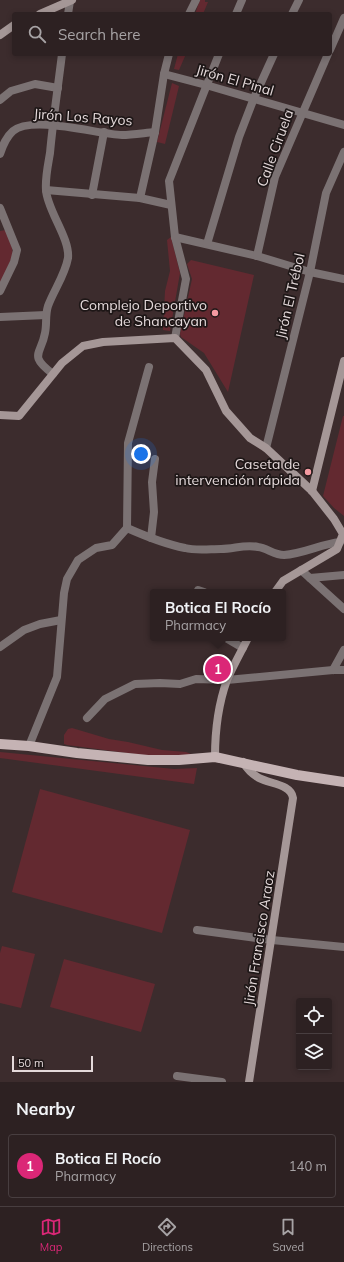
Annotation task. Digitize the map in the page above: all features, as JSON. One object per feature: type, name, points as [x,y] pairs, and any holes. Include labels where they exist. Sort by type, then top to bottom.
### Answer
[{"type":"main road","points":[[45,12],[71,1]]},
{"type":"main road","points":[[0,35],[12,26]]},
{"type":"main road","points":[[0,415],[19,416],[62,363],[83,346],[104,342],[175,338],[206,370],[226,411],[250,438],[266,448],[312,491],[334,519],[341,540],[301,570],[283,581],[276,589]]},
{"type":"main road","points":[[312,491],[344,361]]},
{"type":"main road","points":[[215,757],[216,729],[220,702],[227,680],[246,641]]},
{"type":"main road","points":[[0,744],[148,760],[179,760],[215,757],[302,776],[344,782]]},
{"type":"main road","name":"Jirón Francisco Araoz","points":[[243,762],[248,769],[259,778],[287,788],[292,793],[293,798],[249,1082]]},
{"type":"main road","points":[[328,779],[344,775]]},
{"type":"street","points":[[190,12],[196,0]]},
{"type":"street","points":[[237,12],[242,0]]},
{"type":"street","points":[[293,12],[299,0]]},
{"type":"street","points":[[68,12],[71,1]]},
{"type":"street","points":[[332,45],[344,18]]},
{"type":"street","points":[[53,374],[45,368],[38,358],[38,352],[46,333],[46,315],[48,306],[66,266],[68,257],[66,244],[46,190],[52,125],[62,56]]},
{"type":"street","points":[[140,198],[155,132],[164,74],[168,56]]},
{"type":"street","points":[[175,338],[186,279],[175,237],[169,181],[218,56]]},
{"type":"street","points":[[207,244],[239,137],[254,98],[273,56]]},
{"type":"street","name":"Calle Ciruela","points":[[257,256],[275,177],[327,56]]},
{"type":"street","name":"Jirón El Pinal","points":[[164,74],[206,84],[344,125]]},
{"type":"street","points":[[0,100],[11,91],[36,84],[58,88]]},
{"type":"street","name":"Jirón Los Rayos","points":[[0,154],[4,141],[14,130],[28,125],[52,125],[122,135],[155,132]]},
{"type":"street","points":[[92,195],[104,132]]},
{"type":"street","name":"Jirón El Trébol","points":[[266,448],[310,272],[326,193],[344,152]]},
{"type":"street","points":[[46,190],[140,198],[171,205]]},
{"type":"street","points":[[0,208],[4,227],[17,250],[14,262],[0,291]]},
{"type":"street","points":[[175,237],[257,256],[310,272],[344,278]]},
{"type":"street","points":[[0,317],[46,315]]},
{"type":"street","points":[[29,746],[57,677],[61,620],[67,578],[78,560],[96,548],[112,545],[127,528],[128,443],[149,367]]},
{"type":"street","points":[[151,538],[154,512],[152,482],[155,458]]},
{"type":"street","points":[[127,528],[151,538],[185,548],[230,549],[242,546],[259,546],[272,553],[282,555],[301,553],[341,540]]},
{"type":"street","points":[[301,570],[344,609]]},
{"type":"street","points":[[310,578],[344,575]]},
{"type":"street","points":[[0,647],[24,630],[40,624],[61,620]]},
{"type":"street","points":[[231,641],[243,648]]},
{"type":"street","points":[[333,670],[344,650]]},
{"type":"street","points":[[87,718],[106,699],[135,684],[160,682],[180,684],[196,679],[227,680],[344,670]]},
{"type":"street","points":[[197,930],[272,940],[344,947]]},
{"type":"street","points":[[177,1076],[222,1082]]},
{"type":"shaded area","points":[[200,0],[205,0],[205,2],[208,2],[204,12],[196,12]]},
{"type":"shaded area","points":[[177,56],[185,56],[179,70],[174,69]]},
{"type":"shaded area","points":[[172,83],[179,86],[165,144],[157,142]]},
{"type":"shaded area","points":[[6,230],[13,255],[0,285],[0,231]]},
{"type":"shaded area","points":[[171,237],[180,273],[170,331],[163,330],[165,291],[170,271],[167,240]]},
{"type":"shaded area","points":[[191,260],[254,275],[228,392],[204,353],[181,337],[180,334],[192,279],[187,264]]},
{"type":"shaded area","points":[[344,416],[344,516],[323,496]]},
{"type":"shaded area","points":[[72,728],[109,739],[162,750],[186,752],[191,754],[142,755],[64,744],[64,735],[68,729]]},
{"type":"shaded area","points":[[0,752],[174,769],[197,768],[194,784],[0,758]]},
{"type":"shaded area","points":[[40,789],[190,830],[162,933],[12,892]]},
{"type":"shaded area","points":[[2,946],[35,954],[21,1008],[0,1003],[0,953]]},
{"type":"shaded area","points":[[64,959],[155,984],[141,1032],[50,1007]]},
{"type":"place","name":"Complejo Deportivo de Shancayan","points":[[215,313]]},
{"type":"place","name":"Caseta de intervención rápida","points":[[308,472]]},
{"type":"place","name":"Botica El Rocío","points":[[218,669]]}]
